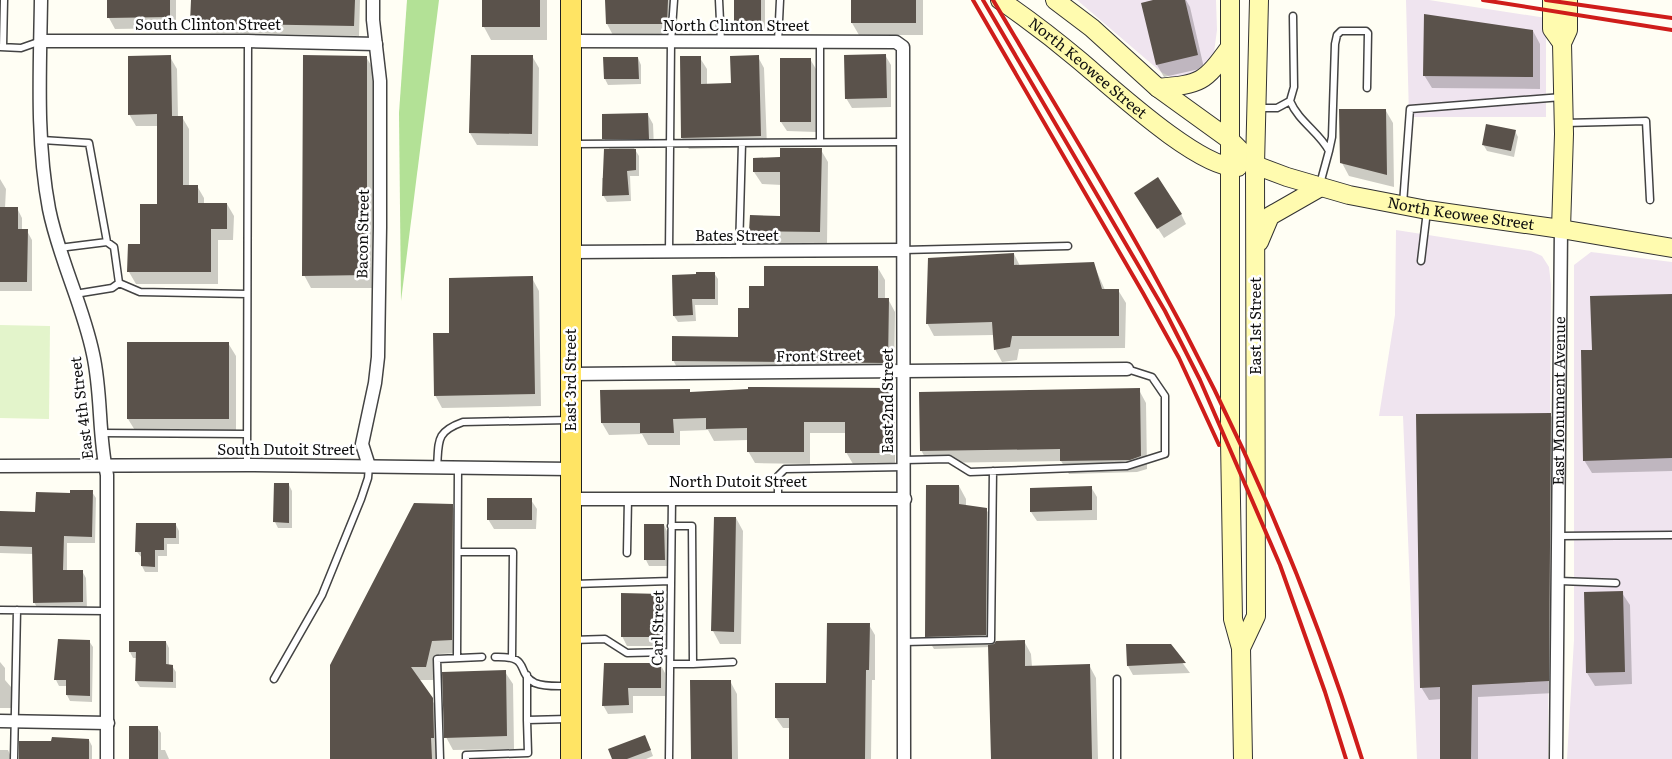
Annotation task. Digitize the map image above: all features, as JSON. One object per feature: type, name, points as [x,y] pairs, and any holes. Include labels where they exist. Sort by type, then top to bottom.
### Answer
[{"type":"main road","name":"East 3rd Street","points":[[571,0],[571,759]]},
{"type":"main road","name":"North Keowee Street","points":[[1000,0],[1048,34],[1152,122],[1183,144],[1229,168],[1255,165]]},
{"type":"main road","name":"North Keowee Street","points":[[1055,0],[1092,28],[1158,88],[1230,140],[1255,165],[1319,188],[1403,206],[1561,229],[1672,248]]},
{"type":"main road","name":"East 1st Street","points":[[1230,0],[1229,168],[1233,619],[1241,648],[1243,759]]},
{"type":"main road","name":"East 1st Street","points":[[1241,648],[1256,616],[1255,165],[1259,0]]},
{"type":"main road","name":"East Monument Avenue","points":[[1552,0],[1552,29],[1562,43]]},
{"type":"main road","name":"East Monument Avenue","points":[[1561,229],[1564,123],[1562,43],[1568,30],[1568,0]]},
{"type":"main road","points":[[1158,88],[1187,86],[1206,78],[1230,47]]},
{"type":"main road","points":[[1256,252],[1270,216],[1319,188]]},
{"type":"street","name":"East 4th Street","points":[[41,0],[42,140],[49,210],[59,248],[93,354],[99,391],[101,450],[107,475],[107,759]]},
{"type":"street","name":"Bacon Street","points":[[370,466],[362,444],[375,383],[378,357],[380,81],[373,0]]},
{"type":"street","name":"South Clinton Street","points":[[41,41],[248,41],[376,44]]},
{"type":"street","name":"North Clinton Street","points":[[571,41],[900,44]]},
{"type":"street","name":"East 2nd Street","points":[[900,44],[903,48],[904,759]]},
{"type":"street","name":"East Monument Avenue","points":[[1556,759],[1560,581],[1559,336],[1561,229]]},
{"type":"street","name":"Bates Street","points":[[571,252],[903,250]]},
{"type":"street","name":"Front Street","points":[[571,374],[1128,369]]},
{"type":"street","name":"South Dutoit Street","points":[[0,466],[247,465],[571,469]]},
{"type":"street","name":"North Dutoit Street","points":[[571,499],[672,497],[905,499]]},
{"type":"street","points":[[0,721],[108,722]]},
{"type":"lane","points":[[4,0],[2,47],[20,48],[41,41]]},
{"type":"lane","points":[[669,252],[670,42],[674,0]]},
{"type":"lane","points":[[720,0],[721,42]]},
{"type":"lane","points":[[778,42],[780,0]]},
{"type":"lane","points":[[1294,16],[1294,87],[1290,101],[1294,111],[1322,138],[1329,151]]},
{"type":"lane","points":[[1319,188],[1332,137],[1335,44],[1337,35],[1341,31],[1366,31],[1368,34],[1367,88]]},
{"type":"lane","points":[[247,465],[248,41]]},
{"type":"lane","points":[[820,42],[820,142]]},
{"type":"lane","points":[[1403,206],[1410,109],[1563,97]]},
{"type":"lane","points":[[1257,108],[1277,108],[1290,101]]},
{"type":"lane","points":[[1564,123],[1646,121],[1650,200]]},
{"type":"lane","points":[[42,140],[89,143],[106,242]]},
{"type":"lane","points":[[571,144],[903,142]]},
{"type":"lane","points":[[739,252],[742,143]]},
{"type":"lane","points":[[1421,261],[1427,210]]},
{"type":"lane","points":[[59,248],[106,242],[114,247],[119,283]]},
{"type":"lane","points":[[903,250],[1068,246]]},
{"type":"lane","points":[[119,283],[140,292],[247,294]]},
{"type":"lane","points":[[75,294],[112,288],[119,283]]},
{"type":"lane","points":[[778,498],[778,476],[785,469],[905,464],[950,459],[970,472],[1127,466],[1165,454],[1164,396],[1152,377],[1128,369]]},
{"type":"lane","points":[[437,468],[439,437],[448,427],[463,422],[571,420]]},
{"type":"lane","points":[[101,433],[247,434]]},
{"type":"lane","points":[[274,679],[322,595],[361,500],[370,466]]},
{"type":"lane","points":[[457,658],[458,468]]},
{"type":"lane","points":[[904,642],[991,640],[993,471]]},
{"type":"lane","name":"Carl Street","points":[[669,759],[672,497]]},
{"type":"lane","points":[[626,553],[628,498]]},
{"type":"lane","points":[[671,526],[692,526],[693,664]]},
{"type":"lane","points":[[1560,536],[1672,535]]},
{"type":"lane","points":[[458,552],[514,552],[512,657]]},
{"type":"lane","points":[[571,584],[671,581]]},
{"type":"lane","points":[[1560,581],[1616,583]]},
{"type":"lane","points":[[0,610],[106,611]]},
{"type":"lane","points":[[14,759],[17,610]]},
{"type":"lane","points":[[572,640],[605,639],[627,653],[670,652]]},
{"type":"lane","points":[[440,759],[437,658],[482,657]]},
{"type":"lane","points":[[495,657],[512,657],[519,662],[534,682],[545,686],[571,686]]},
{"type":"lane","points":[[670,664],[733,662]]},
{"type":"lane","points":[[466,759],[466,755],[528,753],[527,675]]},
{"type":"lane","points":[[1117,679],[1117,759]]},
{"type":"lane","points":[[527,720],[571,719]]},
{"type":"shaded area","points":[[1077,0],[1216,0],[1217,30],[1213,60],[1189,78],[1171,77],[1161,72]]},
{"type":"shaded area","points":[[1406,0],[1429,0],[1546,18],[1546,117],[1409,117]]},
{"type":"shaded area","points":[[1396,230],[1531,251],[1542,256],[1549,267],[1551,285],[1548,759],[1417,759],[1403,416],[1379,416],[1395,315]]},
{"type":"shaded area","points":[[1591,252],[1672,262],[1672,759],[1567,759],[1574,640],[1574,265]]},
{"type":"green space","points":[[407,0],[439,0],[401,301],[399,113]]},
{"type":"green space","points":[[0,325],[50,326],[49,419],[0,418]]},
{"type":"building","points":[[107,0],[170,0],[170,17],[107,18]]},
{"type":"building","points":[[191,0],[355,0],[354,26],[190,23]]},
{"type":"building","points":[[482,0],[540,0],[540,27],[482,27]]},
{"type":"building","points":[[605,0],[668,0],[667,24],[606,24]]},
{"type":"building","points":[[734,0],[761,0],[761,23],[734,23]]},
{"type":"building","points":[[851,0],[916,0],[916,23],[851,23]]},
{"type":"building","points":[[1153,0],[1185,0],[1198,55],[1156,65],[1141,3]]},
{"type":"building","points":[[1424,14],[1533,30],[1533,77],[1423,76]]},
{"type":"building","points":[[886,54],[887,98],[845,99],[844,55]]},
{"type":"building","points":[[171,55],[172,116],[183,116],[183,185],[198,185],[198,203],[227,203],[227,229],[211,229],[211,272],[127,272],[128,244],[140,244],[140,204],[157,204],[157,114],[128,115],[128,56]]},
{"type":"building","points":[[303,55],[367,56],[367,275],[302,276]]},
{"type":"building","points":[[471,55],[533,55],[532,134],[469,133]]},
{"type":"building","points":[[759,55],[761,136],[681,138],[680,56],[701,56],[701,84],[731,83],[730,56]]},
{"type":"building","points":[[603,57],[638,57],[639,79],[604,79]]},
{"type":"building","points":[[780,58],[811,58],[811,122],[780,122]]},
{"type":"building","points":[[1339,109],[1386,109],[1387,175],[1340,163]]},
{"type":"building","points":[[648,113],[649,139],[602,139],[602,114]]},
{"type":"building","points":[[1486,124],[1516,130],[1511,151],[1482,145]]},
{"type":"building","points":[[780,148],[822,148],[820,232],[749,231],[750,215],[780,216],[780,172],[753,172],[753,158],[780,157]]},
{"type":"building","points":[[604,149],[636,149],[636,170],[627,171],[629,195],[602,196]]},
{"type":"building","points":[[1158,177],[1182,214],[1157,229],[1134,193]]},
{"type":"building","points":[[0,207],[18,207],[18,229],[28,229],[27,282],[0,282]]},
{"type":"building","points":[[1014,253],[1014,265],[1094,262],[1102,289],[1119,289],[1119,336],[1012,336],[1010,347],[994,350],[992,322],[926,324],[928,258]]},
{"type":"building","points":[[764,266],[878,266],[878,298],[889,298],[888,363],[672,361],[672,336],[738,337],[738,308],[749,308],[749,286],[764,286]]},
{"type":"building","points":[[696,272],[715,272],[715,299],[692,299],[693,315],[673,316],[672,275],[696,274]]},
{"type":"building","points":[[533,276],[535,394],[434,396],[433,333],[449,333],[449,278]]},
{"type":"building","points":[[1672,294],[1672,458],[1583,461],[1581,350],[1592,350],[1590,296]]},
{"type":"building","points":[[127,342],[229,342],[229,419],[127,419]]},
{"type":"building","points":[[748,387],[889,388],[889,453],[845,453],[845,422],[804,422],[804,452],[747,452],[747,428],[706,429],[706,418],[673,419],[674,433],[640,433],[640,423],[601,423],[600,390],[690,389],[690,392],[748,389]]},
{"type":"building","points":[[1140,388],[1141,456],[1130,460],[1060,461],[1060,449],[920,451],[919,392]]},
{"type":"building","points":[[1551,413],[1549,681],[1472,685],[1471,759],[1440,759],[1440,687],[1420,688],[1416,414]]},
{"type":"building","points":[[274,483],[289,483],[289,523],[273,522]]},
{"type":"building","points":[[926,485],[959,485],[959,504],[987,508],[986,635],[925,637]]},
{"type":"building","points":[[1092,486],[1092,510],[1030,512],[1030,488]]},
{"type":"building","points":[[70,490],[93,490],[92,537],[64,536],[63,570],[83,570],[83,602],[33,603],[32,547],[0,546],[0,511],[35,512],[36,492],[70,493]]},
{"type":"building","points":[[487,498],[532,498],[532,520],[487,520]]},
{"type":"building","points":[[414,503],[453,504],[452,640],[432,641],[426,667],[411,667],[433,698],[434,738],[431,738],[432,759],[330,759],[330,665]]},
{"type":"building","points":[[714,517],[736,517],[734,632],[711,631]]},
{"type":"building","points":[[136,523],[176,523],[176,538],[164,538],[164,550],[155,550],[155,567],[141,566],[141,552],[135,552]]},
{"type":"building","points":[[644,524],[664,524],[665,560],[644,560]]},
{"type":"building","points":[[1623,591],[1625,672],[1586,673],[1584,592]]},
{"type":"building","points":[[621,593],[662,594],[662,637],[621,637]]},
{"type":"building","points":[[827,623],[870,623],[869,670],[866,670],[865,759],[789,759],[789,718],[775,718],[775,683],[826,683]]},
{"type":"building","points":[[58,639],[90,640],[90,696],[66,695],[66,680],[54,680]]},
{"type":"building","points":[[1025,640],[1025,666],[1090,664],[1092,759],[991,759],[988,645],[994,644],[996,641]]},
{"type":"building","points":[[129,641],[166,641],[166,664],[173,665],[173,682],[135,681],[136,652],[129,652]]},
{"type":"building","points":[[1126,644],[1171,644],[1186,663],[1127,666]]},
{"type":"building","points":[[604,663],[661,663],[661,688],[628,688],[629,705],[602,706]]},
{"type":"building","points":[[506,670],[507,736],[444,738],[442,672]]},
{"type":"building","points":[[690,680],[731,680],[732,759],[691,759]]},
{"type":"building","points":[[129,726],[158,726],[158,759],[129,759]]},
{"type":"building","points":[[645,735],[651,750],[627,759],[612,759],[608,749]]},
{"type":"building","points":[[52,737],[89,739],[89,759],[19,759],[19,741],[51,741]]},
{"type":"railway","points":[[973,0],[1179,358],[1219,445]]},
{"type":"railway","points":[[983,0],[1165,311],[1200,380],[1280,565],[1325,692],[1346,759]]},
{"type":"railway","points":[[993,0],[1133,237],[1184,329],[1214,389],[1243,449],[1295,571],[1342,696],[1362,759]]},
{"type":"railway","points":[[1483,0],[1672,30]]},
{"type":"railway","points":[[1546,0],[1672,18]]}]
